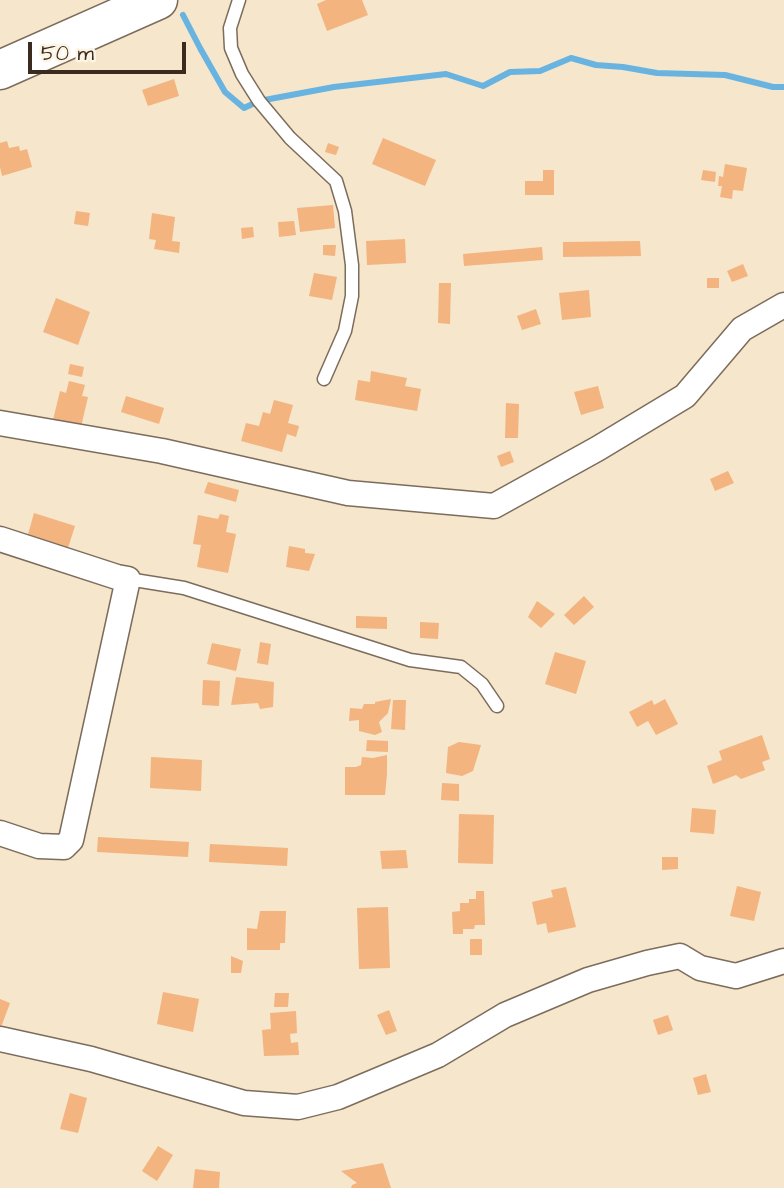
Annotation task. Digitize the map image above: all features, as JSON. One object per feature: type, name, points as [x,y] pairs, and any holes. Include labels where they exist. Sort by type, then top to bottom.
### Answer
[{"type":"main road","points":[[0,70],[158,0]]},
{"type":"street","points":[[0,423],[162,451],[348,494],[494,506],[685,396],[742,329],[784,305]]},
{"type":"street","points":[[0,539],[128,579],[71,840],[64,847],[39,846],[0,834]]},
{"type":"street","points":[[0,1039],[91,1059],[244,1103],[298,1107],[338,1097],[438,1055],[505,1015],[598,977],[680,956],[700,968],[736,976],[784,961]]},
{"type":"lane","points":[[239,0],[230,28],[231,48],[242,74],[259,101],[290,138],[336,181],[345,211],[352,265],[352,296],[345,331],[324,379]]},
{"type":"lane","points":[[128,579],[184,588],[410,660],[461,667],[481,684],[497,706]]},
{"type":"building","points":[[326,0],[362,0],[368,15],[327,31],[317,4]]},
{"type":"building","points":[[174,79],[179,96],[148,106],[142,90]]},
{"type":"building","points":[[383,138],[436,160],[425,186],[372,164]]},
{"type":"building","points":[[7,141],[9,148],[19,146],[20,151],[27,149],[32,167],[2,176],[0,143]]},
{"type":"building","points":[[328,143],[339,147],[336,155],[325,152]]},
{"type":"building","points":[[725,164],[747,168],[743,191],[733,190],[732,199],[720,197],[722,186],[718,186],[719,176],[723,177]]},
{"type":"building","points":[[543,170],[554,170],[554,195],[525,195],[525,181],[543,181]]},
{"type":"building","points":[[703,170],[716,172],[715,182],[701,180]]},
{"type":"building","points":[[333,205],[335,228],[300,232],[297,208]]},
{"type":"building","points":[[76,211],[90,213],[88,226],[74,224]]},
{"type":"building","points":[[152,213],[175,217],[172,241],[180,242],[179,253],[154,249],[156,240],[149,239]]},
{"type":"building","points":[[294,221],[296,235],[279,237],[278,222]]},
{"type":"building","points":[[253,227],[254,237],[242,239],[241,228]]},
{"type":"building","points":[[405,239],[406,263],[367,265],[366,241]]},
{"type":"building","points":[[640,241],[641,256],[563,257],[563,242]]},
{"type":"building","points":[[323,245],[336,245],[335,256],[323,255]]},
{"type":"building","points":[[542,247],[543,260],[464,266],[463,254]]},
{"type":"building","points":[[743,264],[748,276],[732,282],[727,271]]},
{"type":"building","points":[[314,273],[337,277],[332,300],[309,296]]},
{"type":"building","points":[[707,278],[719,278],[719,288],[707,288]]},
{"type":"building","points":[[439,283],[451,283],[450,324],[438,323]]},
{"type":"building","points":[[589,290],[591,317],[562,320],[559,293]]},
{"type":"building","points":[[56,298],[90,312],[78,345],[43,332]]},
{"type":"building","points":[[536,309],[541,324],[522,330],[517,316]]},
{"type":"building","points":[[70,364],[84,367],[82,377],[68,374]]},
{"type":"building","points":[[371,371],[407,378],[405,386],[421,389],[417,411],[355,400],[358,380],[370,382]]},
{"type":"building","points":[[69,381],[85,385],[82,396],[88,397],[81,427],[53,420],[60,391],[66,393]]},
{"type":"building","points":[[598,386],[604,408],[581,415],[574,392]]},
{"type":"building","points":[[126,396],[164,408],[159,424],[121,412]]},
{"type":"building","points":[[274,400],[293,405],[288,423],[299,426],[296,437],[287,434],[282,452],[241,441],[246,423],[259,426],[263,412],[270,414]]},
{"type":"building","points":[[506,403],[519,404],[518,438],[505,438]]},
{"type":"building","points":[[510,451],[514,462],[501,467],[497,456]]},
{"type":"building","points":[[728,471],[734,483],[715,491],[710,479]]},
{"type":"building","points":[[208,482],[239,490],[236,502],[204,493]]},
{"type":"building","points":[[34,513],[75,526],[67,551],[27,538]]},
{"type":"building","points":[[220,514],[229,516],[226,532],[236,534],[228,573],[197,567],[201,545],[193,544],[198,515],[218,519]]},
{"type":"building","points":[[289,546],[315,554],[309,571],[286,567]]},
{"type":"building","points":[[584,596],[594,607],[574,625],[564,615]]},
{"type":"building","points":[[537,601],[555,614],[541,628],[528,617]]},
{"type":"building","points":[[356,616],[387,617],[387,629],[356,628]]},
{"type":"building","points":[[420,622],[439,623],[438,639],[420,638]]},
{"type":"building","points":[[260,642],[271,644],[268,665],[257,663]]},
{"type":"building","points":[[212,643],[241,649],[236,671],[207,664]]},
{"type":"building","points":[[555,652],[586,661],[576,694],[545,684]]},
{"type":"building","points":[[236,677],[274,682],[273,707],[260,709],[258,703],[231,705]]},
{"type":"building","points":[[203,680],[220,681],[219,706],[202,705]]},
{"type":"building","points":[[391,699],[388,713],[379,722],[382,732],[375,735],[359,731],[359,720],[349,721],[350,708],[362,709],[364,704]]},
{"type":"building","points":[[665,699],[678,724],[656,735],[648,721],[637,727],[629,712],[652,700],[654,705]]},
{"type":"building","points":[[393,700],[406,700],[405,730],[391,729]]},
{"type":"building","points":[[762,735],[770,759],[762,762],[765,770],[741,779],[736,775],[713,784],[707,766],[722,760],[719,751]]},
{"type":"building","points":[[367,740],[388,741],[388,752],[366,751]]},
{"type":"building","points":[[459,742],[481,745],[473,771],[462,776],[446,773],[448,747]]},
{"type":"building","points":[[387,755],[385,795],[345,795],[345,767],[361,765],[362,757]]},
{"type":"building","points":[[151,757],[202,760],[201,791],[150,788]]},
{"type":"building","points":[[442,783],[459,784],[459,801],[441,800]]},
{"type":"building","points":[[692,808],[716,810],[714,834],[690,832]]},
{"type":"building","points":[[459,814],[494,815],[493,864],[458,863]]},
{"type":"building","points":[[98,837],[189,842],[188,857],[97,852]]},
{"type":"building","points":[[210,844],[288,848],[287,866],[209,862]]},
{"type":"building","points":[[406,850],[408,868],[382,869],[380,851]]},
{"type":"building","points":[[662,857],[678,857],[678,869],[662,870]]},
{"type":"building","points":[[737,886],[761,892],[754,921],[730,916]]},
{"type":"building","points":[[566,887],[576,927],[548,933],[546,923],[537,925],[532,902],[553,897],[551,890]]},
{"type":"building","points":[[476,891],[484,891],[485,925],[463,929],[463,934],[453,934],[452,912],[460,911],[460,903],[469,903],[469,899],[476,899]]},
{"type":"building","points":[[388,907],[390,968],[359,969],[357,908]]},
{"type":"building","points":[[260,911],[286,911],[285,943],[280,943],[280,950],[247,950],[247,928],[257,929]]},
{"type":"building","points":[[470,939],[482,939],[482,955],[470,955]]},
{"type":"building","points":[[231,956],[243,961],[241,973],[231,973]]},
{"type":"building","points":[[163,992],[199,999],[193,1032],[157,1024]]},
{"type":"building","points":[[275,993],[289,993],[288,1007],[274,1007]]},
{"type":"building","points":[[0,999],[10,1003],[0,1030]]},
{"type":"building","points":[[389,1010],[397,1031],[386,1035],[377,1015]]},
{"type":"building","points":[[296,1011],[297,1033],[290,1034],[291,1043],[298,1042],[299,1055],[264,1056],[262,1030],[271,1029],[270,1013]]},
{"type":"building","points":[[668,1015],[673,1030],[658,1035],[653,1020]]},
{"type":"building","points":[[706,1074],[711,1092],[698,1095],[693,1078]]},
{"type":"building","points":[[70,1093],[87,1098],[78,1133],[60,1129]]},
{"type":"building","points":[[158,1146],[173,1155],[157,1181],[142,1171]]},
{"type":"building","points":[[383,1163],[391,1188],[351,1188],[357,1183],[341,1171]]},
{"type":"building","points":[[195,1169],[220,1172],[219,1188],[193,1188]]},
{"type":"waterway","points":[[183,15],[225,92],[244,108],[259,101],[334,87],[446,74],[483,86],[510,72],[540,71],[571,58],[596,65],[657,73],[725,75],[773,87],[784,87]]}]
